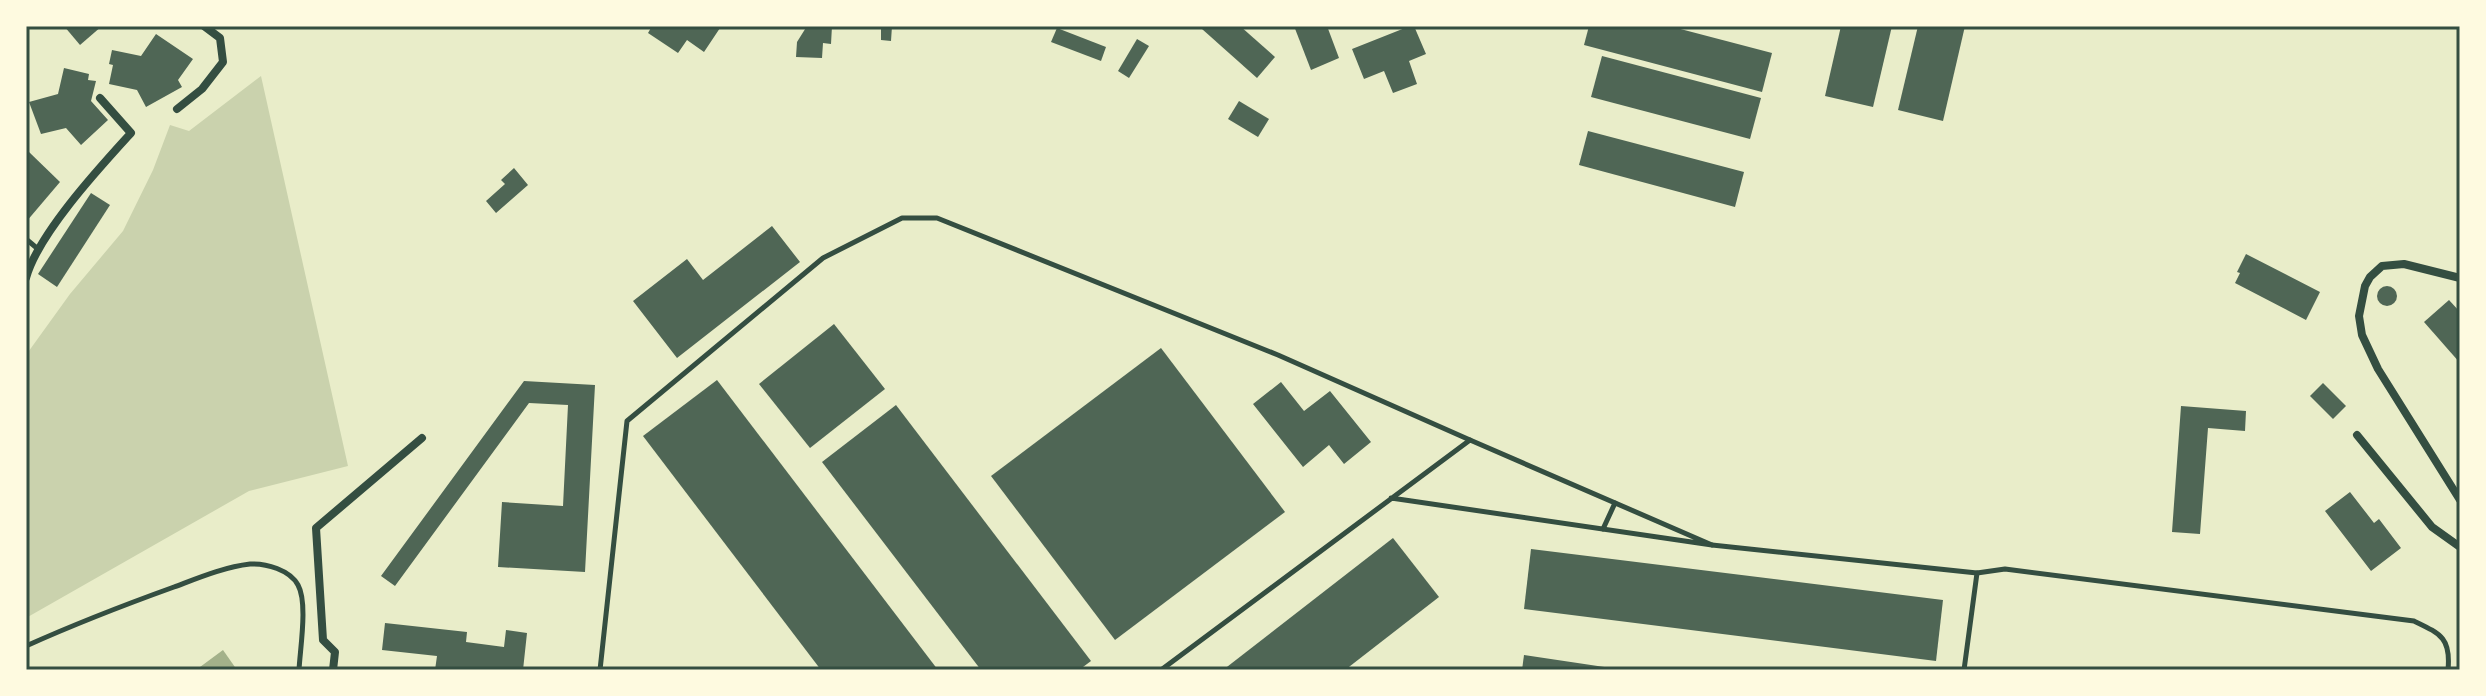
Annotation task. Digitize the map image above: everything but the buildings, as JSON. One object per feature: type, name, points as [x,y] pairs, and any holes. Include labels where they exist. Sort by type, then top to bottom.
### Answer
[{"type":"street","points":[[177,109],[202,89],[223,62],[220,38],[204,26]]},
{"type":"street","points":[[26,278],[38,249],[101,165],[131,133],[100,98]]},
{"type":"street","points":[[2460,278],[2404,264],[2382,266],[2365,286],[2359,316],[2362,335],[2378,369],[2460,500]]},
{"type":"street","points":[[2357,435],[2432,527],[2460,547]]},
{"type":"street","points":[[333,670],[335,652],[323,640],[316,528],[422,438]]},
{"type":"lane","points":[[600,670],[627,421],[823,258],[902,218],[937,218],[1278,355],[1712,545]]},
{"type":"lane","points":[[26,239],[38,249]]},
{"type":"lane","points":[[1161,670],[1470,440]]},
{"type":"lane","points":[[1391,498],[1712,545],[1977,573],[2005,569],[2414,621],[2435,631],[2446,641],[2448,670]]},
{"type":"lane","points":[[1603,529],[1615,503]]},
{"type":"lane","points":[[26,646],[81,621],[220,570],[252,564],[279,569],[294,579],[300,588],[299,670]]},
{"type":"lane","points":[[1964,670],[1977,573]]},
{"type":"shaded area","points":[[261,76],[348,466],[249,491],[26,618],[26,355],[70,294],[123,231],[153,170],[170,125],[189,131]]},
{"type":"shaded area","points":[[223,650],[237,670],[203,670],[200,667]]}]
